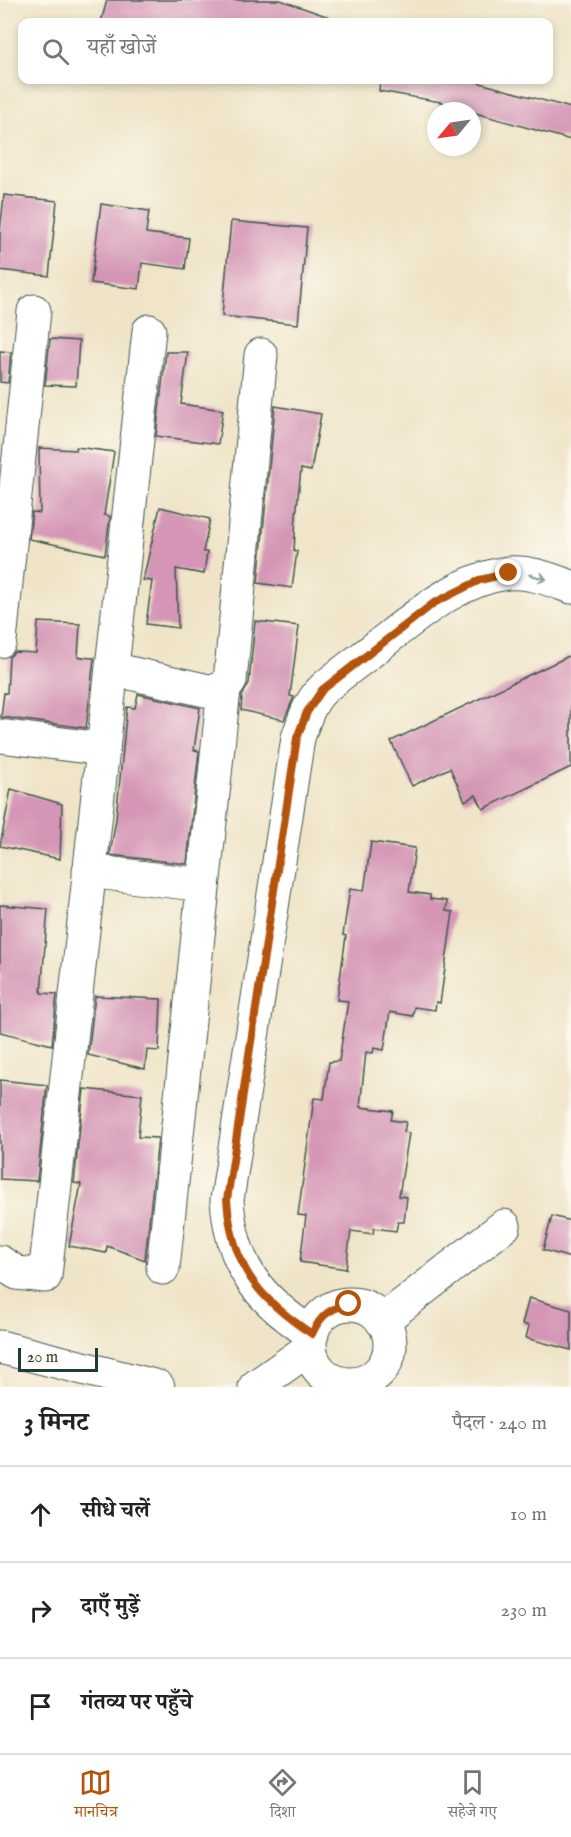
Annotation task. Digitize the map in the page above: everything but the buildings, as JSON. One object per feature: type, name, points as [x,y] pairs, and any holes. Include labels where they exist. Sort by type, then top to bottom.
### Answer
[{"type":"street","points":[[0,641],[34,311]]},
{"type":"street","points":[[0,1262],[18,1273],[45,1276],[149,331]]},
{"type":"street","points":[[163,1268],[224,689],[230,681],[261,355]]},
{"type":"street","points":[[311,1341],[267,1300],[248,1274],[236,1250],[230,1227],[227,1200],[297,738],[307,712],[322,690],[434,603],[459,589],[480,580],[509,573],[531,574],[571,587]]},
{"type":"street","points":[[112,669],[209,691],[224,689]]},
{"type":"street","points":[[0,736],[103,749]]},
{"type":"street","points":[[89,871],[203,885]]},
{"type":"street","points":[[382,1321],[504,1226]]},
{"type":"street","points":[[349,1304],[362,1306],[374,1312],[388,1332],[389,1356],[384,1366],[366,1384],[341,1383],[320,1371],[314,1360],[311,1341],[317,1322],[326,1313],[349,1304]]},
{"type":"street","points":[[255,1387],[311,1341]]},
{"type":"street","points":[[0,1347],[151,1386]]},
{"type":"route","points":[[349,1304],[326,1313],[317,1322],[312,1334],[267,1300],[248,1274],[236,1250],[230,1227],[227,1200],[297,738],[307,712],[322,690],[434,603],[480,580],[509,573]]}]
